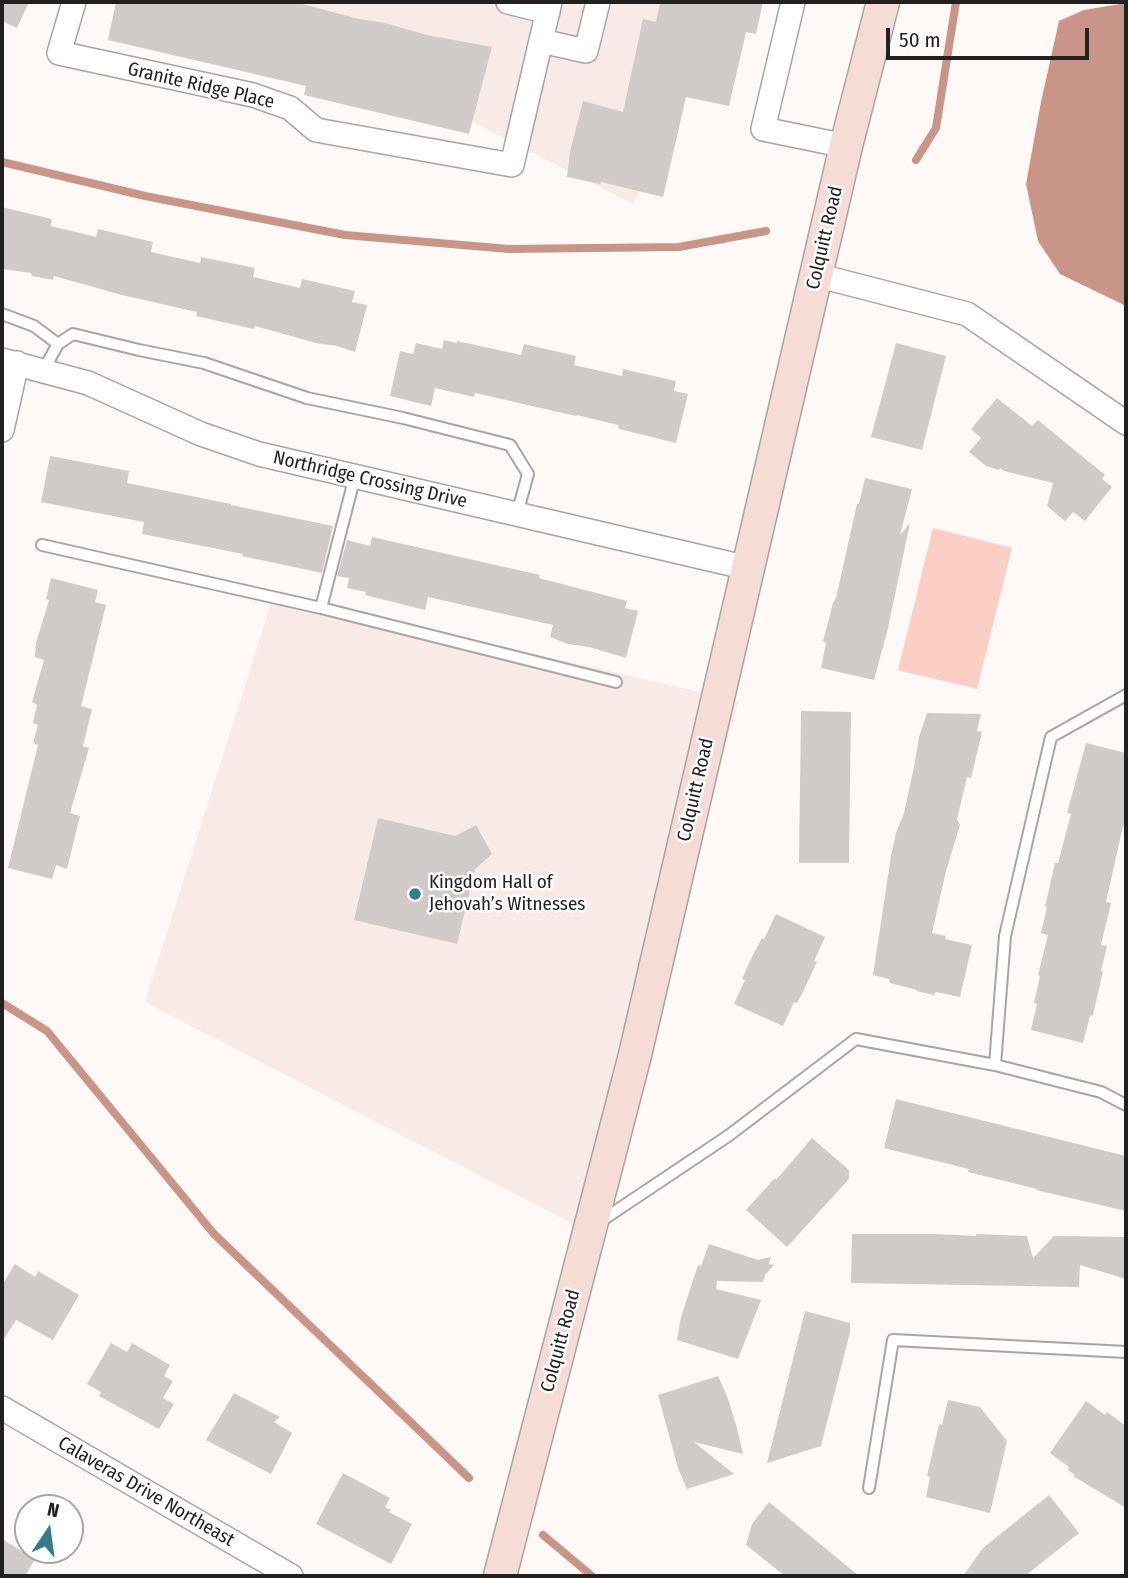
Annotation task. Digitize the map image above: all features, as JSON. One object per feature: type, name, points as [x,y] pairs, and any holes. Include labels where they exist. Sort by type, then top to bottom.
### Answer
[{"type":"street","name":"Granite Ridge Place","points":[[74,2],[59,53],[253,95],[290,108],[316,130],[512,165],[541,41]]},
{"type":"street","points":[[508,2],[549,7],[541,41],[586,51],[598,2]]},
{"type":"street","points":[[793,2],[763,129],[846,146]]},
{"type":"street","name":"Colquitt Road","points":[[500,1576],[638,1043],[846,146],[883,2]]},
{"type":"street","points":[[816,275],[967,314],[1126,423]]},
{"type":"street","points":[[2,430],[10,362]]},
{"type":"street","name":"Northridge Crossing Drive","points":[[10,362],[88,383],[201,434],[259,454],[748,568]]},
{"type":"street","name":"Calaveras Drive Northeast","points":[[2,1408],[291,1576]]},
{"type":"lane","points":[[2,314],[34,326],[58,344]]},
{"type":"lane","points":[[43,371],[58,344],[74,334],[139,351],[204,363],[307,398],[403,418],[510,445],[528,474],[517,514]]},
{"type":"lane","points":[[321,608],[355,476]]},
{"type":"lane","points":[[42,545],[321,608],[616,682]]},
{"type":"lane","points":[[995,1065],[1005,936],[1051,737],[1126,695]]},
{"type":"lane","points":[[590,1228],[728,1136],[856,1039],[995,1065],[1101,1093],[1126,1105]]},
{"type":"lane","points":[[869,1488],[892,1340],[1126,1352]]},
{"type":"shaded area","points":[[238,2],[728,2],[656,161],[633,204]]},
{"type":"shaded area","points":[[1126,3],[1126,306],[1060,274],[1038,241],[1026,184],[1059,21],[1084,10]]},
{"type":"shaded area","points":[[933,528],[1012,548],[977,689],[898,670]]},
{"type":"shaded area","points":[[274,594],[739,701],[579,1227],[145,1002]]},
{"type":"building","points":[[2,2],[29,2],[17,28],[2,21]]},
{"type":"building","points":[[116,2],[295,2],[427,35],[492,47],[469,134],[304,95],[306,86],[108,40]]},
{"type":"building","points":[[660,2],[763,2],[756,34],[746,32],[729,106],[686,97],[663,197],[567,177],[570,152],[583,101],[623,112],[643,19],[656,22]]},
{"type":"building","points":[[2,207],[52,219],[51,226],[96,237],[98,229],[153,242],[151,252],[200,263],[201,257],[255,268],[253,277],[300,288],[302,279],[355,291],[352,302],[367,305],[355,352],[255,326],[254,329],[196,316],[197,312],[54,276],[53,280],[32,276],[31,273],[2,269]]},
{"type":"building","points":[[444,340],[521,355],[524,344],[576,356],[574,365],[622,376],[623,369],[676,381],[674,391],[688,394],[676,443],[619,429],[618,425],[475,393],[474,397],[435,388],[431,406],[390,396],[400,351],[413,354],[416,343],[442,349]]},
{"type":"building","points":[[896,343],[946,356],[922,450],[871,437]]},
{"type":"building","points":[[997,398],[1032,426],[1038,420],[1105,475],[1102,479],[1112,487],[1085,521],[1073,512],[1065,521],[1047,506],[1053,483],[986,466],[969,452],[981,438],[971,429]]},
{"type":"building","points":[[50,456],[129,471],[127,483],[333,526],[322,573],[142,534],[144,522],[41,502]]},
{"type":"building","points":[[865,478],[912,489],[900,535],[910,523],[874,680],[821,668],[826,643],[823,641]]},
{"type":"building","points":[[372,537],[540,575],[539,578],[627,601],[625,608],[638,611],[626,658],[550,637],[553,625],[428,597],[425,610],[347,588],[349,578],[337,576],[347,540],[370,546]]},
{"type":"building","points":[[51,578],[98,590],[95,602],[106,605],[81,706],[92,709],[83,746],[89,748],[70,813],[80,816],[67,869],[56,865],[52,879],[8,868],[38,745],[33,743],[38,725],[33,723],[37,705],[32,702],[44,660],[35,657],[36,643],[49,600],[46,599]]},
{"type":"building","points":[[801,711],[851,712],[849,863],[799,863]]},
{"type":"building","points":[[927,713],[981,714],[977,731],[982,732],[971,778],[967,777],[957,819],[960,825],[932,933],[972,945],[960,997],[916,991],[873,975],[891,856],[904,813],[919,737]]},
{"type":"building","points":[[1086,743],[1126,753],[1126,826],[1123,826],[1106,902],[1111,903],[1101,945],[1107,946],[1103,971],[1093,1015],[1090,1016],[1083,1043],[1031,1030],[1037,1004],[1034,1003],[1040,976],[1038,975],[1048,935],[1041,933],[1045,907],[1055,863],[1058,863],[1071,814],[1067,813]]},
{"type":"building","name":"Kingdom Hall of Jehovah’s Witnesses","points":[[378,818],[455,836],[476,825],[492,854],[475,869],[457,944],[354,920]]},
{"type":"building","points":[[776,914],[825,937],[802,994],[797,1003],[794,1002],[783,1026],[734,1004],[751,959]]},
{"type":"building","points":[[896,1099],[1126,1156],[1126,1211],[1036,1190],[968,1172],[969,1169],[884,1148]]},
{"type":"building","points":[[812,1138],[849,1170],[849,1179],[787,1247],[746,1210]]},
{"type":"building","points":[[852,1234],[1027,1236],[1033,1258],[1054,1236],[1126,1237],[1126,1279],[1080,1265],[1079,1287],[851,1283]]},
{"type":"building","points":[[709,1244],[758,1260],[771,1257],[769,1264],[774,1265],[765,1275],[763,1282],[717,1281],[716,1289],[761,1300],[738,1359],[677,1340],[681,1317],[698,1265],[701,1266]]},
{"type":"building","points":[[15,1264],[35,1277],[38,1271],[79,1295],[53,1340],[16,1320],[2,1342],[2,1285]]},
{"type":"building","points":[[805,1311],[850,1323],[850,1332],[821,1446],[767,1463]]},
{"type":"building","points":[[111,1343],[127,1352],[132,1343],[170,1365],[164,1376],[173,1381],[163,1398],[174,1404],[159,1429],[99,1396],[101,1392],[87,1384]]},
{"type":"building","points":[[718,1376],[727,1396],[743,1454],[694,1442],[734,1474],[687,1489],[678,1468],[658,1395]]},
{"type":"building","points":[[234,1393],[280,1417],[274,1422],[292,1433],[271,1474],[206,1440]]},
{"type":"building","points":[[948,1400],[980,1407],[1007,1441],[990,1513],[926,1497],[930,1477],[927,1476],[939,1424],[942,1425]]},
{"type":"building","points":[[1086,1401],[1126,1426],[1126,1508],[1073,1476],[1075,1475],[1068,1470],[1069,1467],[1050,1453]]},
{"type":"building","points":[[343,1473],[390,1498],[385,1507],[391,1510],[389,1512],[412,1524],[391,1564],[316,1524]]},
{"type":"building","points":[[1049,1495],[1079,1533],[1025,1576],[963,1576],[983,1548]]},
{"type":"building","points":[[769,1502],[859,1576],[785,1576],[746,1545],[752,1524]]},
{"type":"building","points":[[2,1539],[14,1546],[14,1564],[32,1564],[25,1576],[2,1576]]},
{"type":"waterway","points":[[916,160],[936,128],[956,2]]},
{"type":"waterway","points":[[2,162],[145,196],[345,235],[509,249],[679,247],[766,231]]},
{"type":"waterway","points":[[2,1003],[47,1031],[214,1234],[469,1478]]},
{"type":"waterway","points":[[543,1535],[592,1576]]},
{"type":"place","name":"Kingdom Hall of Jehovah’s Witnesses","points":[[415,894]]}]
